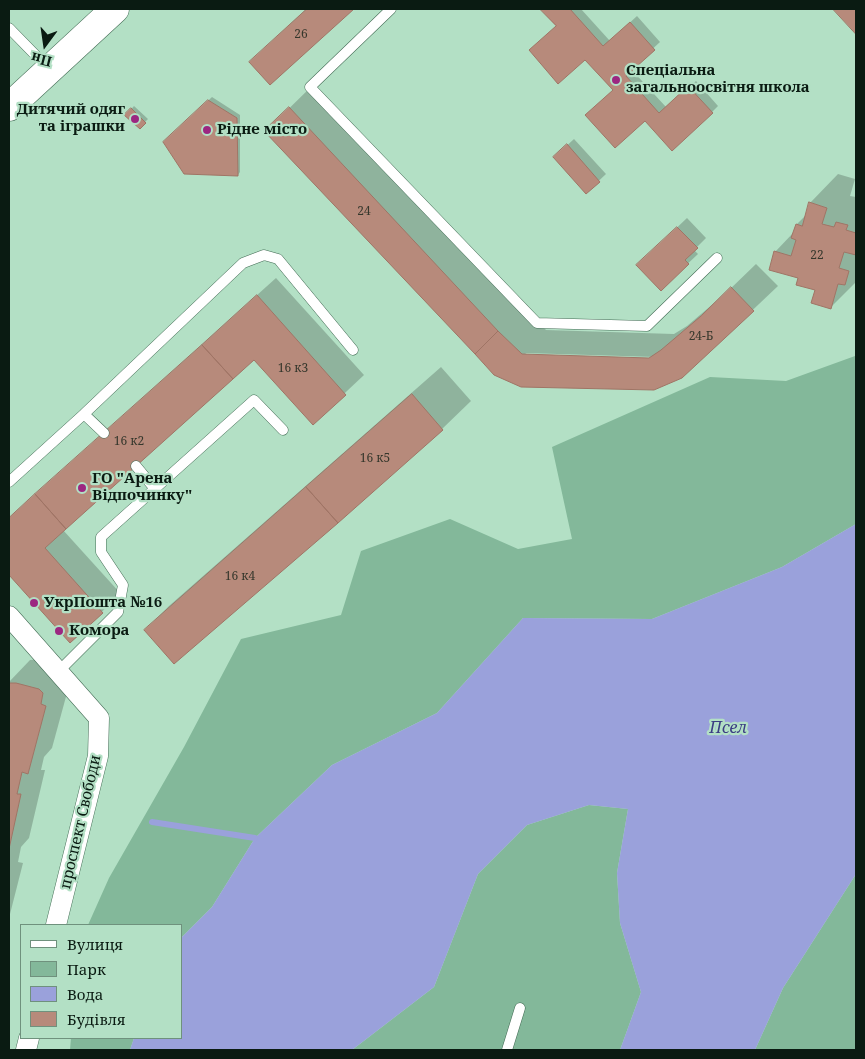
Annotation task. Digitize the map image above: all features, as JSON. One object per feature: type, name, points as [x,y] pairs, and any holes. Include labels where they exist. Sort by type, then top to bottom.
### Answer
[{"type":"main road","points":[[9,107],[115,9]]},
{"type":"street","points":[[9,616],[58,672]]},
{"type":"street","name":"проспект Свободи","points":[[56,924],[98,756],[99,718],[58,672]]},
{"type":"lane","points":[[391,9],[310,87],[537,323],[647,326],[717,258]]},
{"type":"lane","points":[[9,28],[49,70]]},
{"type":"lane","points":[[9,482],[84,414],[243,263],[264,255],[278,259],[353,350]]},
{"type":"lane","points":[[58,672],[118,612],[123,585],[101,552],[101,537],[254,400],[283,430]]},
{"type":"lane","points":[[84,414],[104,433]]},
{"type":"lane","points":[[136,466],[155,489]]},
{"type":"lane","points":[[507,1050],[520,1008]]},
{"type":"green space","points":[[856,357],[856,524],[782,567],[652,619],[523,618],[437,713],[332,765],[255,838],[212,907],[182,937],[182,924],[88,924],[109,878],[184,747],[241,639],[341,615],[361,551],[450,519],[518,549],[572,539],[552,447],[710,377],[786,381]]},
{"type":"green space","points":[[589,805],[628,809],[617,873],[620,923],[641,992],[620,1050],[352,1050],[434,987],[478,874],[527,825]]},
{"type":"green space","points":[[856,874],[856,1050],[755,1050],[783,988]]},
{"type":"green space","points":[[71,1039],[134,1039],[130,1050],[70,1050]]},
{"type":"water","name":"Псел","points":[[856,524],[856,874],[783,988],[755,1050],[620,1050],[641,992],[620,923],[617,873],[628,809],[589,805],[527,825],[478,874],[434,987],[352,1050],[130,1050],[134,1039],[182,1039],[182,937],[212,907],[255,838],[332,765],[437,713],[523,618],[652,619],[782,567]]},
{"type":"building","points":[[307,9],[354,9],[270,85],[249,62]]},
{"type":"building","name":"Спеціальна загальноосвітня школа","points":[[540,9],[570,9],[603,46],[630,22],[655,50],[626,76],[659,113],[688,86],[713,113],[672,151],[645,121],[615,148],[585,115],[613,90],[585,60],[558,84],[529,50],[556,26]]},
{"type":"building","points":[[833,9],[856,9],[856,34]]},
{"type":"building","name":"Рідне місто","points":[[208,100],[237,118],[238,176],[184,174],[163,142]]},
{"type":"building","points":[[289,107],[498,331],[475,354],[264,131]]},
{"type":"building","name":"Дитячий одяг та іграшки","points":[[131,108],[146,123],[140,129],[124,115]]},
{"type":"building","points":[[567,144],[600,182],[586,194],[553,157]]},
{"type":"building","points":[[809,202],[827,208],[822,224],[834,227],[836,222],[848,225],[846,230],[856,233],[856,255],[844,252],[839,268],[849,271],[845,285],[838,284],[831,309],[811,303],[815,290],[796,285],[798,278],[769,270],[774,251],[791,256],[796,240],[791,238],[796,224],[802,226]]},
{"type":"building","points":[[677,227],[698,248],[685,260],[689,264],[661,291],[636,265]]},
{"type":"building","points":[[731,287],[754,311],[682,378],[654,390],[521,387],[494,375],[475,354],[498,331],[522,354],[649,358],[701,316]]},
{"type":"building","points":[[257,295],[346,395],[313,425],[254,360],[233,379],[202,345]]},
{"type":"building","points":[[202,345],[233,379],[66,529],[35,494]]},
{"type":"building","points":[[412,394],[443,430],[338,523],[306,487]]},
{"type":"building","points":[[306,487],[338,523],[174,664],[144,630]]},
{"type":"building","points":[[35,494],[66,529],[45,548],[103,613],[70,643],[9,575],[9,518]]},
{"type":"building","points":[[9,683],[39,689],[43,693],[41,704],[46,706],[28,774],[22,772],[17,794],[21,794],[9,849]]},
{"type":"waterway","points":[[152,822],[255,838]]},
{"type":"place","name":"Спеціальна загальноосвітня школа","points":[[616,80]]},
{"type":"place","name":"Дитячий одяг та іграшки","points":[[135,119]]},
{"type":"place","name":"Рідне місто","points":[[207,130]]},
{"type":"place","name":"ГО \"Арена Відпочинку\"","points":[[82,488]]},
{"type":"place","name":"УкрПошта №16","points":[[34,603]]},
{"type":"place","name":"Комора","points":[[59,631]]}]
